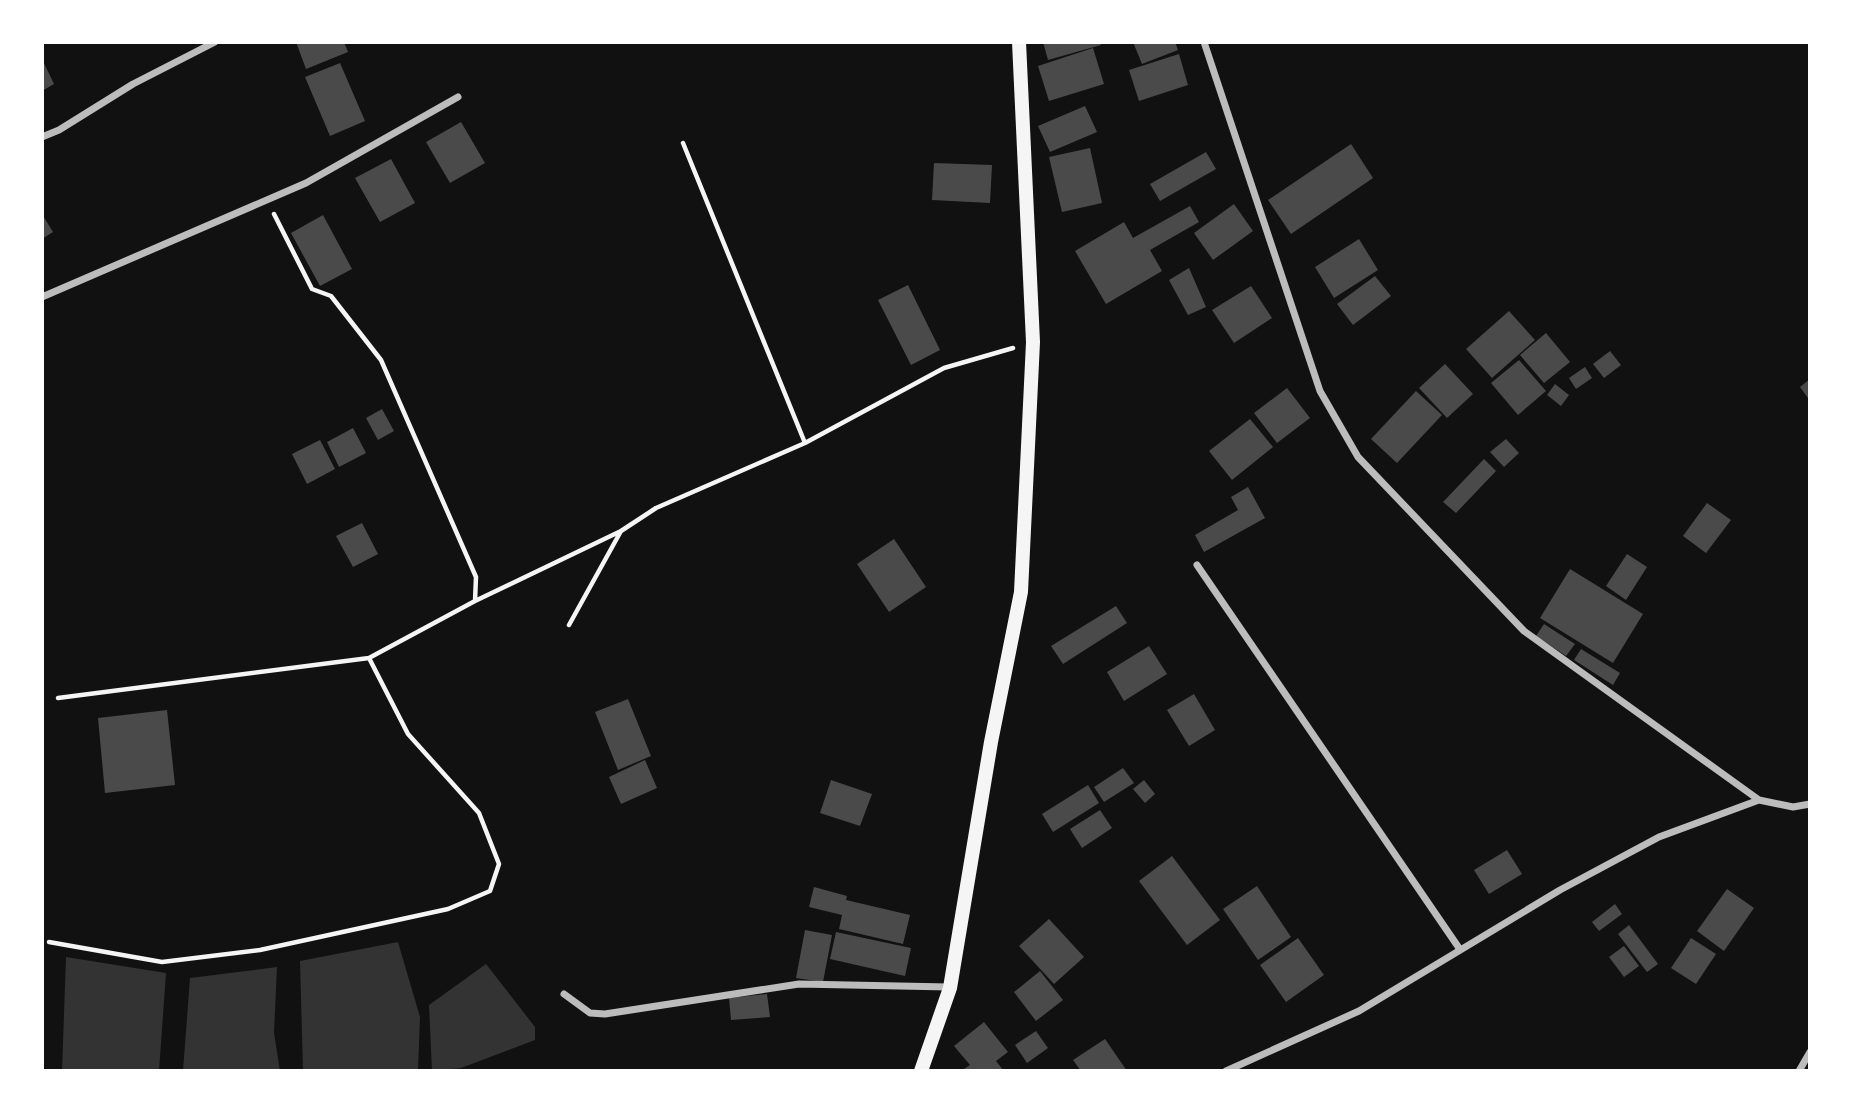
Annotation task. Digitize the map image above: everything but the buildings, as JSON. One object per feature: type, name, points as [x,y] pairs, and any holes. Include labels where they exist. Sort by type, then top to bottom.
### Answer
[{"type":"main road","points":[[921,1071],[950,988],[991,742],[1021,592],[1032,342],[1018,42]]},
{"type":"street","points":[[42,136],[59,130],[133,84],[215,42]]},
{"type":"street","points":[[1204,42],[1320,391],[1358,457],[1524,631],[1759,800],[1793,807],[1810,804]]},
{"type":"street","points":[[42,297],[306,183],[458,97]]},
{"type":"street","points":[[1197,565],[1459,948]]},
{"type":"street","points":[[1226,1071],[1359,1011],[1459,948],[1659,837],[1759,800]]},
{"type":"street","points":[[564,994],[590,1013],[605,1014],[799,984],[950,988]]},
{"type":"street","points":[[1799,1071],[1810,1052]]},
{"type":"path","points":[[683,144],[805,443]]},
{"type":"path","points":[[267,199],[312,289],[331,296],[381,360],[476,577],[475,601]]},
{"type":"path","points":[[58,698],[369,658],[475,601],[621,531],[656,508],[805,443],[944,368],[1032,342]]},
{"type":"path","points":[[569,625],[621,531]]},
{"type":"path","points":[[49,942],[162,962],[260,950],[408,918],[448,909],[489,891],[499,864],[479,813],[408,734],[369,658]]},
{"type":"shaded area","points":[[398,942],[420,1017],[418,1071],[303,1071],[300,961]]},
{"type":"shaded area","points":[[66,957],[166,973],[159,1071],[62,1071]]},
{"type":"shaded area","points":[[486,964],[535,1027],[535,1040],[461,1068],[432,1071],[429,1005]]},
{"type":"shaded area","points":[[277,967],[274,1033],[280,1071],[183,1071],[190,978]]}]
